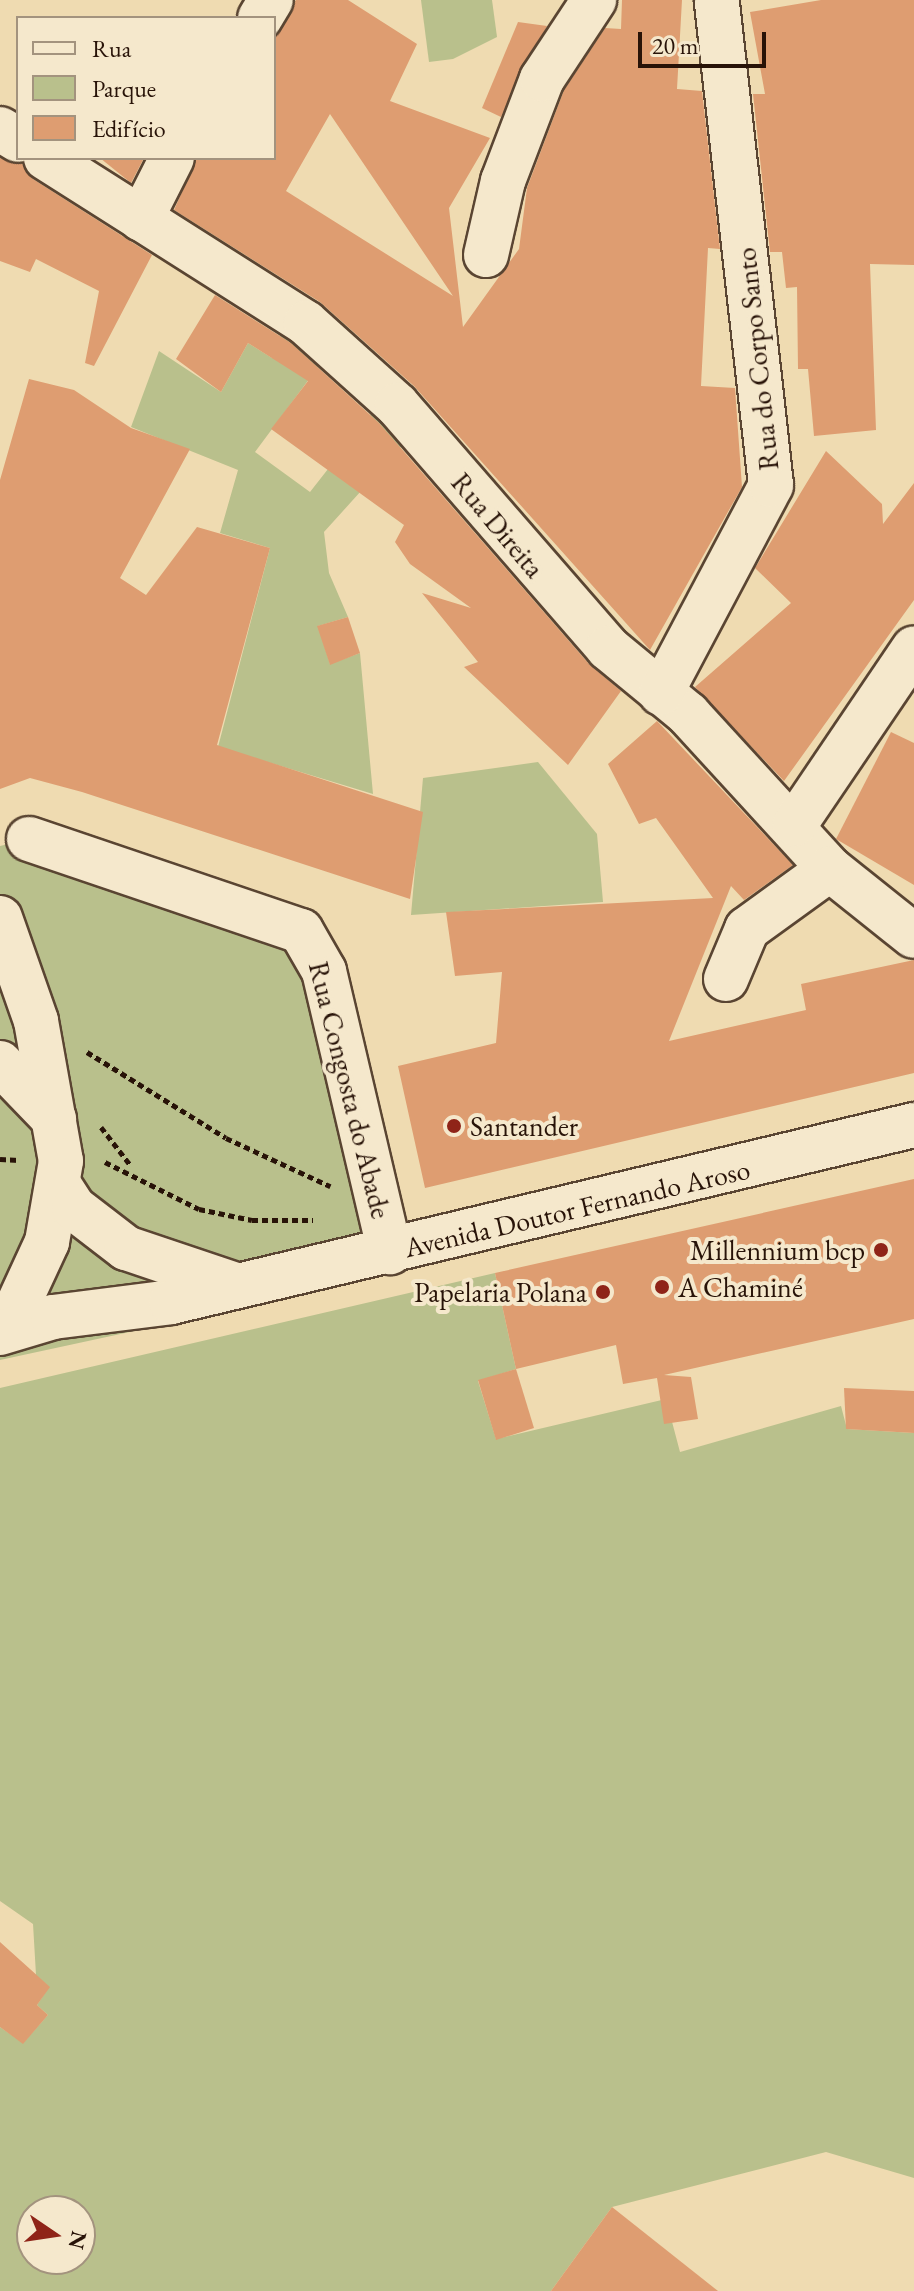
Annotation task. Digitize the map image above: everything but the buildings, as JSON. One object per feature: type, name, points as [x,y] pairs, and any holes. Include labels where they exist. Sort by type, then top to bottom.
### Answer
[{"type":"street","points":[[486,255],[503,181],[542,79],[594,0]]},
{"type":"street","name":"Rua do Corpo Santo","points":[[661,693],[771,485],[717,0]]},
{"type":"street","name":"Rua Direita","points":[[49,160],[306,323],[386,395],[537,572],[795,824],[830,869],[914,936]]},
{"type":"street","points":[[141,219],[171,160]]},
{"type":"street","points":[[795,824],[914,648]]},
{"type":"street","name":"Rua Congosta do Abade","points":[[29,839],[301,931],[324,971],[382,1221]]},
{"type":"street","points":[[726,979],[747,929],[830,869]]},
{"type":"street","points":[[0,918],[36,1021],[58,1156],[74,1208],[126,1248],[239,1285]]},
{"type":"street","points":[[0,1063],[58,1156],[47,1242],[17,1307],[0,1324]]},
{"type":"street","name":"Avenida Doutor Fernando Aroso","points":[[0,1333],[239,1285],[382,1221],[914,1125]]},
{"type":"path","points":[[76,1045],[245,1148],[382,1221]]},
{"type":"path","points":[[58,1156],[121,1164],[175,1200],[225,1216],[284,1221],[382,1221]]},
{"type":"green space","points":[[421,0],[492,0],[497,37],[453,59],[429,62]]},
{"type":"green space","points":[[286,321],[324,359],[255,452],[310,492],[379,404],[408,439],[324,532],[329,573],[348,617],[318,626],[330,664],[360,653],[373,794],[218,747],[270,548],[220,533],[238,470],[131,427],[159,351],[221,392],[248,343],[272,358]]},
{"type":"green space","points":[[538,762],[597,834],[603,902],[411,915],[423,778]]},
{"type":"green space","points":[[29,839],[301,931],[390,1252],[240,1286],[260,1304],[0,1360],[0,846]]},
{"type":"green space","points":[[495,1273],[516,1369],[478,1381],[496,1439],[666,1399],[680,1452],[841,1406],[847,1429],[914,1433],[914,2178],[826,2152],[612,2207],[551,2291],[0,2291],[0,2027],[23,2043],[48,2015],[37,2005],[49,1987],[36,1975],[33,1924],[0,1901],[0,1388]]},
{"type":"place","name":"Santander","points":[[454,1126]]},
{"type":"place","name":"Millennium bcp","points":[[881,1250]]},
{"type":"place","name":"A Chaminé","points":[[662,1287]]},
{"type":"place","name":"Papelaria Polana","points":[[603,1292]]}]
